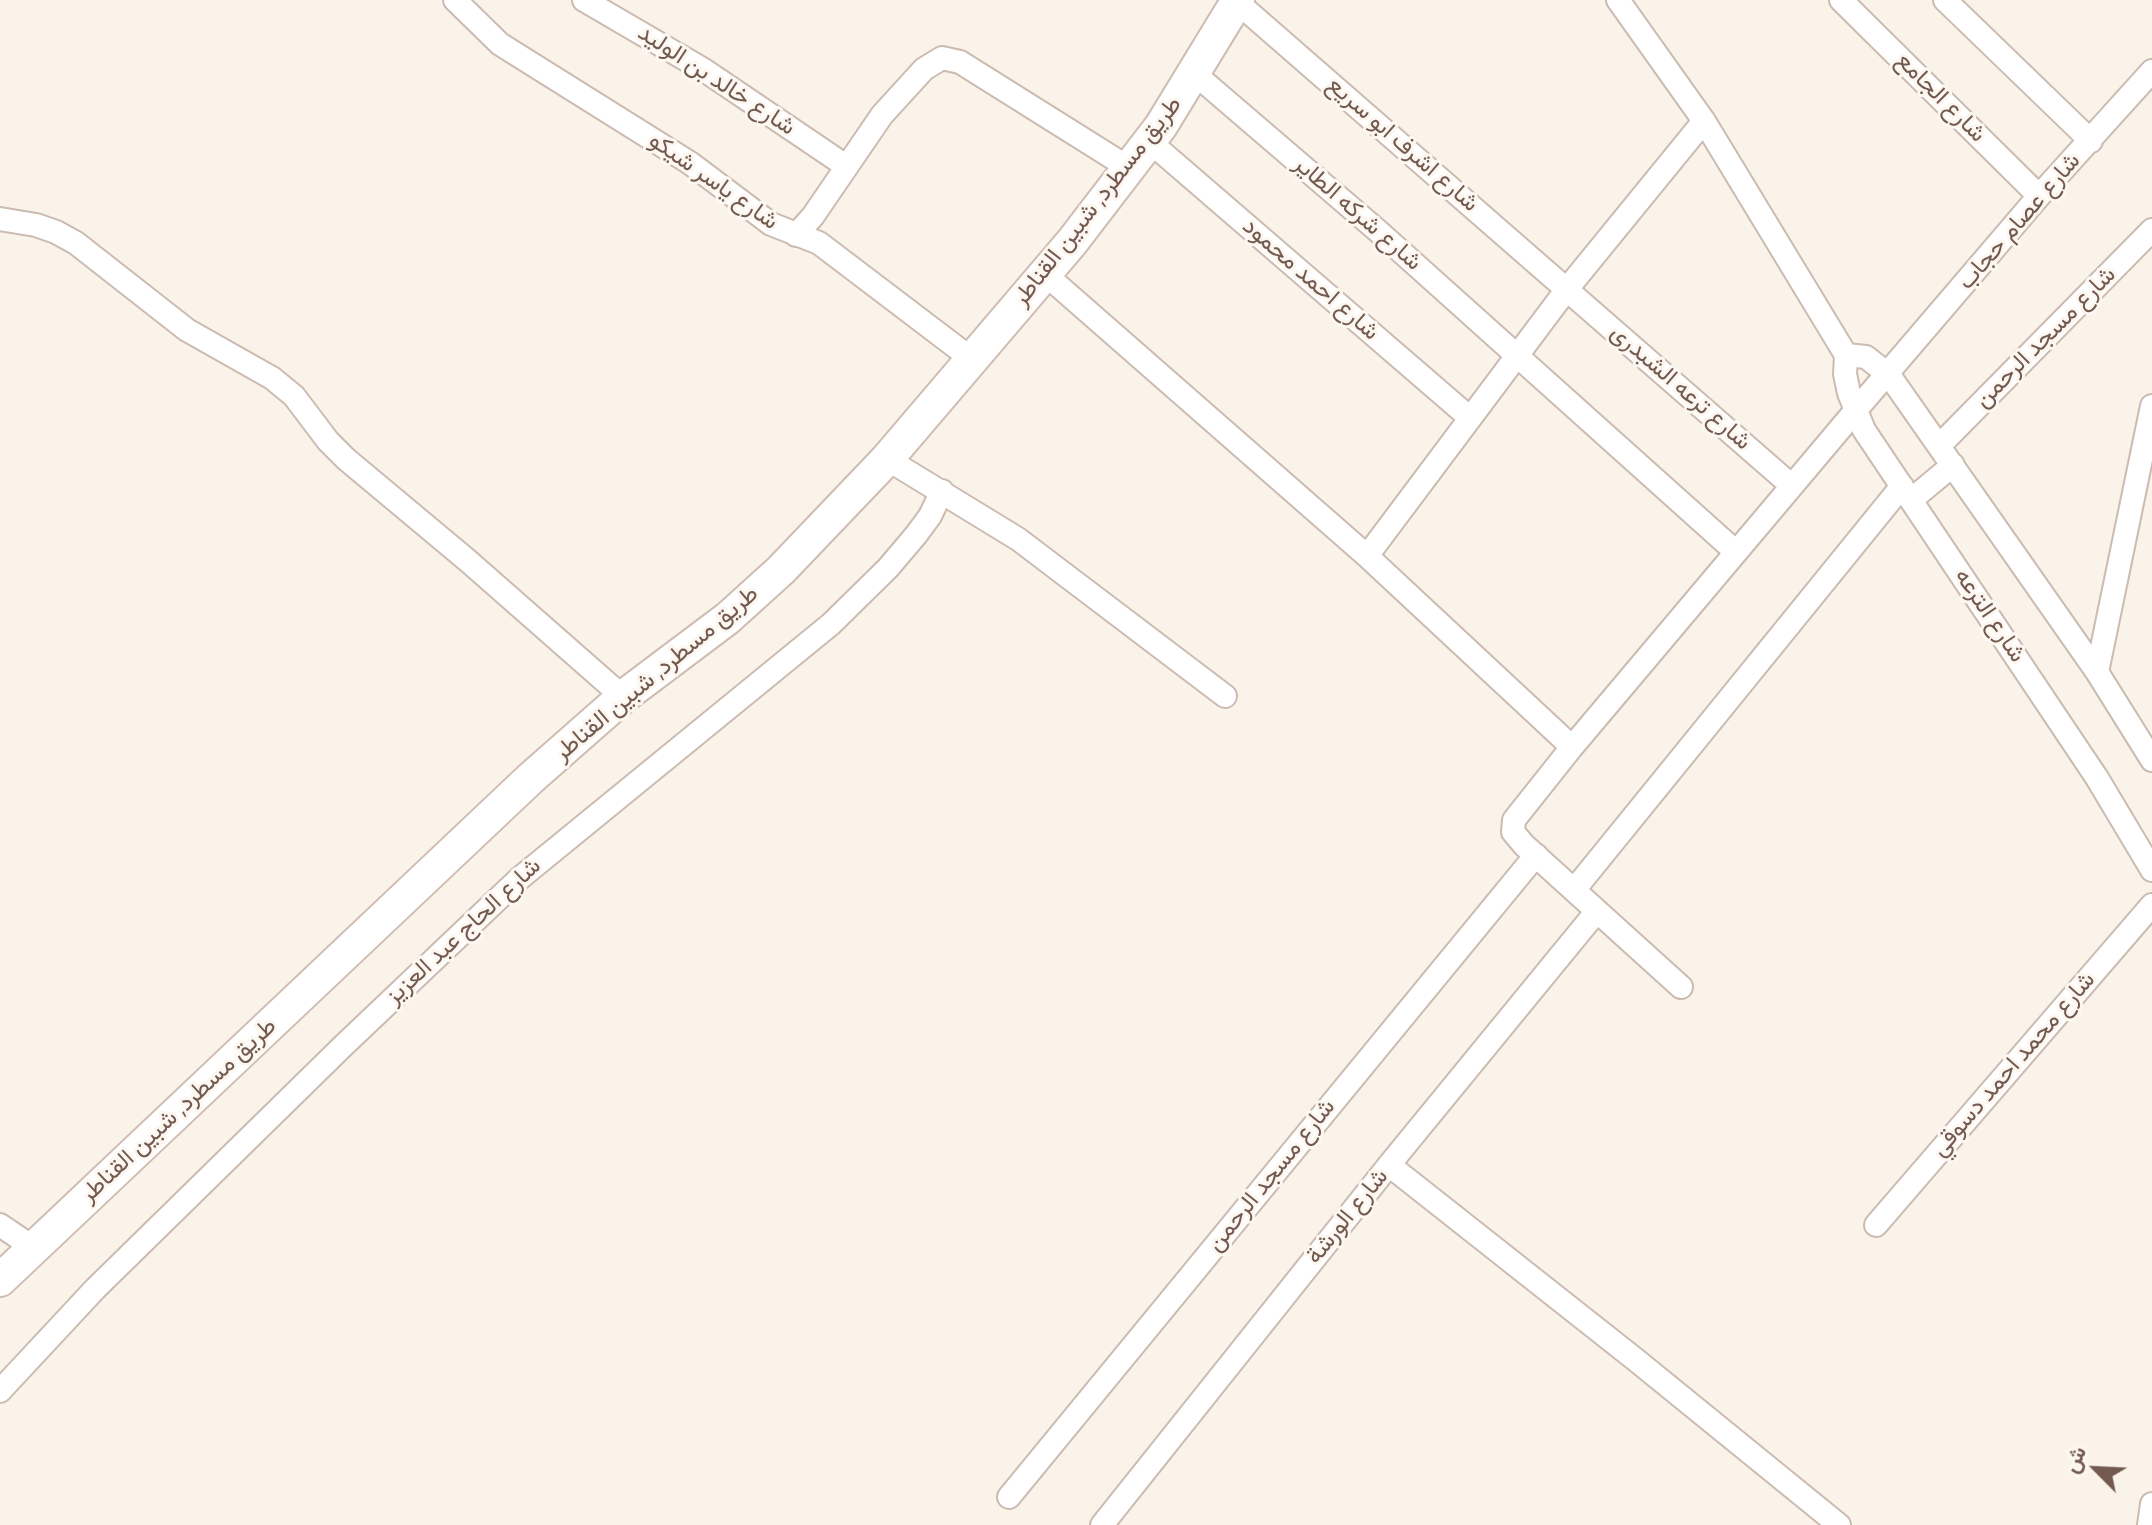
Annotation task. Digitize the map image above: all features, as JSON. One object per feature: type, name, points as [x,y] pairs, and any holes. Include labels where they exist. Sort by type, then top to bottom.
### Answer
[{"type":"main road","name":"طريق مسطرد, شبين القناطر","points":[[0,1280],[531,778],[623,697],[728,618],[894,462],[1129,168],[1195,74],[1238,1]]},
{"type":"street","name":"شارع ياسر شيكو","points":[[455,0],[500,44],[690,163],[771,224],[819,243],[973,360]]},
{"type":"street","name":"شارع خالد بن الوليد","points":[[584,0],[704,70],[846,166]]},
{"type":"street","name":"شارع الترعه","points":[[1618,0],[1704,121],[1846,355],[1845,374],[1849,393],[1864,430],[2097,778],[2152,870]]},
{"type":"street","name":"شارع الجامع","points":[[1841,0],[2039,196]]},
{"type":"street","points":[[1945,0],[2091,141]]},
{"type":"street","name":"شارع اشرف ابو سريع","points":[[1238,1],[1567,289]]},
{"type":"street","points":[[796,235],[813,216],[882,115],[924,69],[942,58],[960,62],[1129,168]]},
{"type":"street","name":"شارع عصام حجاب","points":[[1681,987],[1513,832],[1514,820],[1856,410],[2039,196],[2152,71]]},
{"type":"street","name":"شارع شركه الطاير","points":[[1195,74],[1378,231],[1736,552]]},
{"type":"street","points":[[1367,556],[1567,289],[1704,121]]},
{"type":"street","name":"شارع احمد محمود","points":[[1149,141],[1470,418]]},
{"type":"street","points":[[0,219],[56,232],[76,243],[187,330],[272,378],[294,396],[328,441],[346,459],[623,697]]},
{"type":"street","name":"شارع مسجد الرحمن","points":[[1939,446],[2152,230]]},
{"type":"street","points":[[1045,274],[1367,556],[1572,747]]},
{"type":"street","name":"شارع ترعه الشبدرى","points":[[1567,289],[1792,486]]},
{"type":"street","points":[[1846,355],[1866,357],[1889,375],[2097,672],[2152,760]]},
{"type":"street","points":[[2097,672],[2152,406]]},
{"type":"street","points":[[894,462],[1018,539],[1225,696]]},
{"type":"street","points":[[1574,890],[1906,493],[1953,465]]},
{"type":"street","name":"شارع الحاج عبد العزيز","points":[[0,1391],[95,1289],[520,878],[831,624],[910,543],[930,516],[936,488]]},
{"type":"street","name":"شارع مسجد الرحمن","points":[[1009,1497],[1536,855]]},
{"type":"street","name":"شارع محمد احمد دسوقي","points":[[1876,1225],[2152,905]]},
{"type":"street","name":"شارع الورشة","points":[[1102,1525],[1389,1165],[1597,911]]},
{"type":"street","points":[[1389,1165],[1839,1525]]},
{"type":"street","points":[[0,1225],[34,1248]]},
{"type":"street","points":[[2149,1525],[2152,1504]]}]
